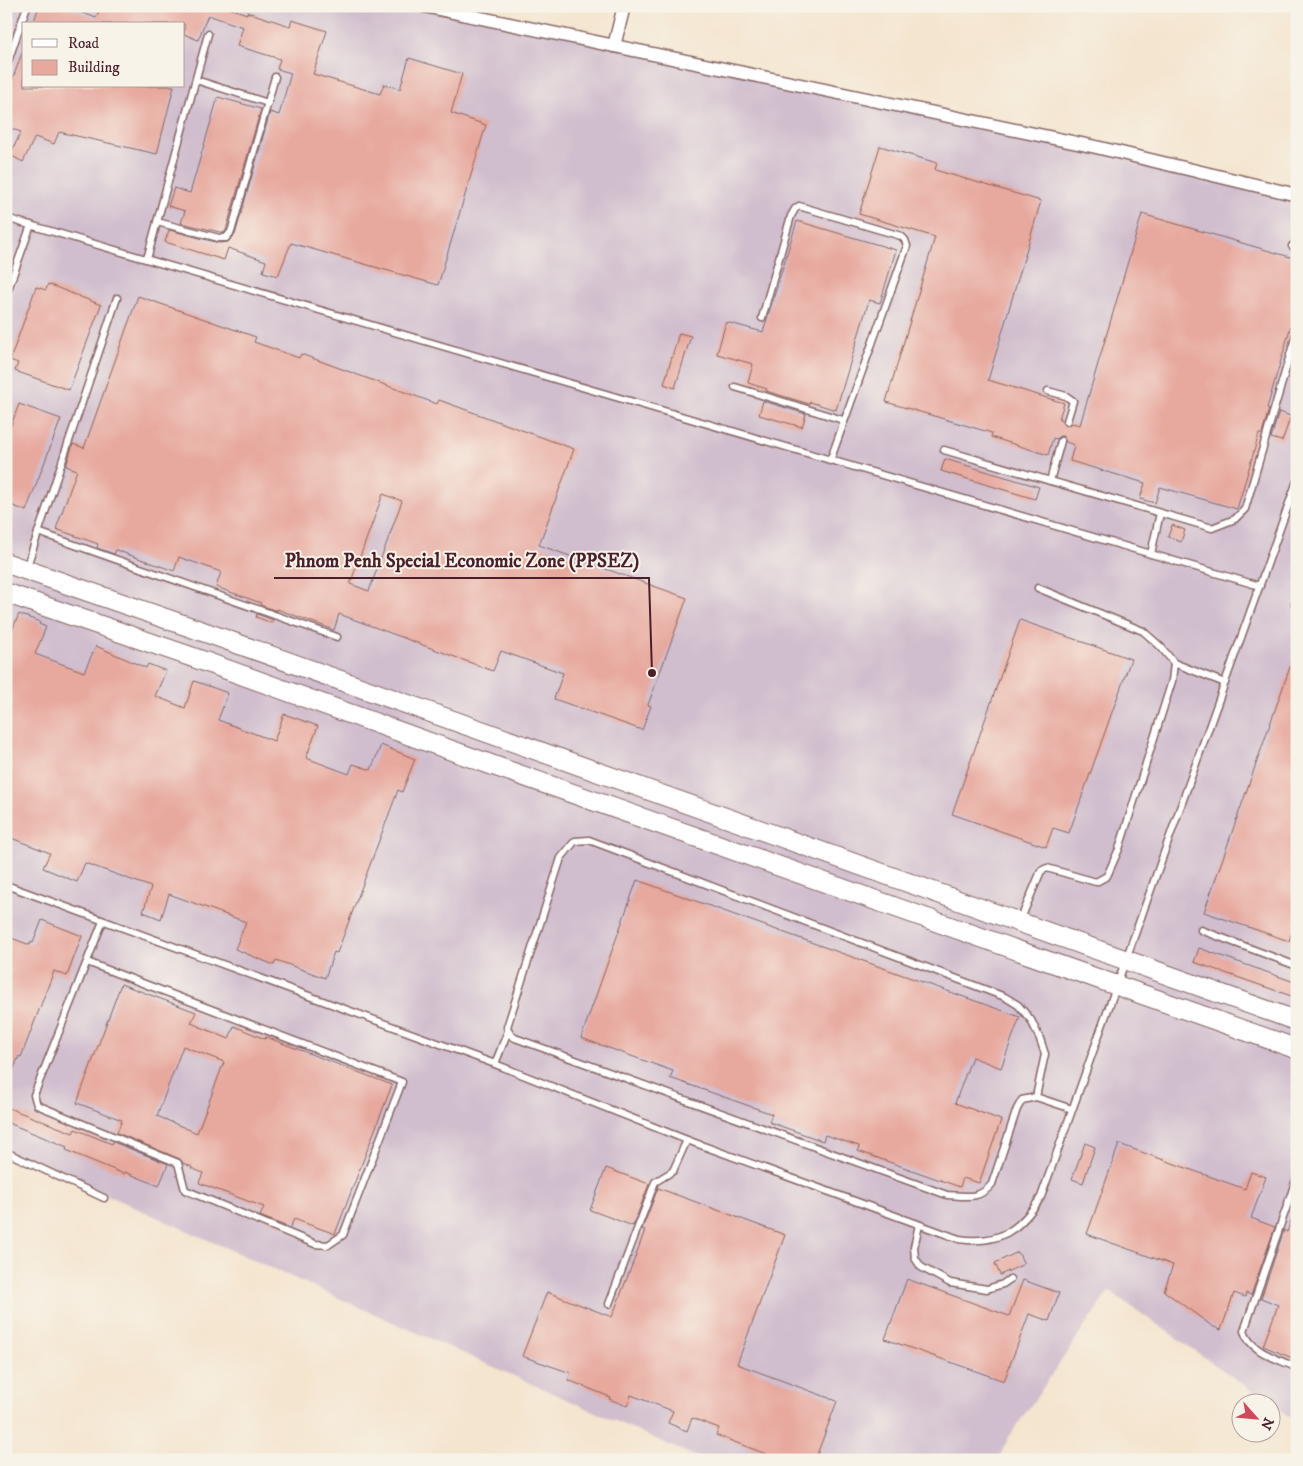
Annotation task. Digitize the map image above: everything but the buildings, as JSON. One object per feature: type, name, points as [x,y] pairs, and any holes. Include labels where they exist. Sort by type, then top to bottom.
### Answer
[{"type":"street","points":[[424,6],[1096,147],[1297,195]]},
{"type":"street","points":[[614,46],[624,6]]},
{"type":"street","points":[[6,563],[1297,1021]]},
{"type":"street","points":[[6,593],[192,657],[1297,1049]]},
{"type":"street","points":[[492,765],[502,738]]},
{"type":"lane","points":[[6,15],[10,6]]},
{"type":"lane","points":[[6,67],[27,6]]},
{"type":"lane","points":[[147,259],[208,34]]},
{"type":"lane","points":[[157,222],[226,238],[231,232],[275,77]]},
{"type":"lane","points":[[196,80],[268,103]]},
{"type":"lane","points":[[762,318],[790,216],[799,206],[901,236],[905,240],[907,246],[830,461]]},
{"type":"lane","points":[[6,218],[1260,586]]},
{"type":"lane","points":[[6,295],[32,225]]},
{"type":"lane","points":[[26,570],[117,298]]},
{"type":"lane","points":[[944,450],[1212,528],[1235,519],[1245,509],[1297,331]]},
{"type":"lane","points":[[735,387],[844,420]]},
{"type":"lane","points":[[1048,391],[1066,396],[1073,401],[1067,421]]},
{"type":"lane","points":[[1050,481],[1061,440]]},
{"type":"lane","points":[[6,885],[495,1064],[687,1140],[919,1225],[970,1241],[999,1237],[1030,1215],[1041,1197],[1297,480]]},
{"type":"lane","points":[[1150,554],[1160,513]]},
{"type":"lane","points":[[38,532],[337,637]]},
{"type":"lane","points":[[1038,588],[1143,631],[1174,663],[1225,683]]},
{"type":"lane","points":[[1019,922],[1044,868],[1096,882],[1106,876],[1119,849],[1172,681],[1174,663]]},
{"type":"lane","points":[[495,1064],[508,1031],[508,1019],[561,858],[575,841],[588,840],[1005,997],[1018,1005],[1031,1020],[1045,1054],[1036,1097]]},
{"type":"lane","points":[[87,962],[402,1082],[343,1236],[328,1246],[315,1244],[185,1190],[178,1163],[37,1105],[34,1095],[103,921]]},
{"type":"lane","points":[[1201,930],[1297,966]]},
{"type":"lane","points":[[508,1031],[515,1038],[948,1195],[977,1196],[986,1191],[992,1184],[1017,1109],[1022,1100],[1036,1097],[1072,1109]]},
{"type":"lane","points":[[609,1304],[655,1182],[673,1172],[687,1140]]},
{"type":"lane","points":[[6,1152],[104,1198]]},
{"type":"lane","points":[[1297,1176],[1244,1331],[1252,1346],[1297,1368]]},
{"type":"lane","points":[[919,1225],[914,1248],[915,1258],[921,1267],[950,1284],[988,1289],[1010,1279]]},
{"type":"shaded area","points":[[6,6],[433,6],[1297,195],[1297,1422],[1280,1410],[1280,1394],[1257,1394],[1109,1291],[1009,1437],[998,1460],[703,1460],[6,1150]]},
{"type":"place","name":"Phnom Penh Special Economic Zone (PPSEZ)","points":[[652,673]]}]
